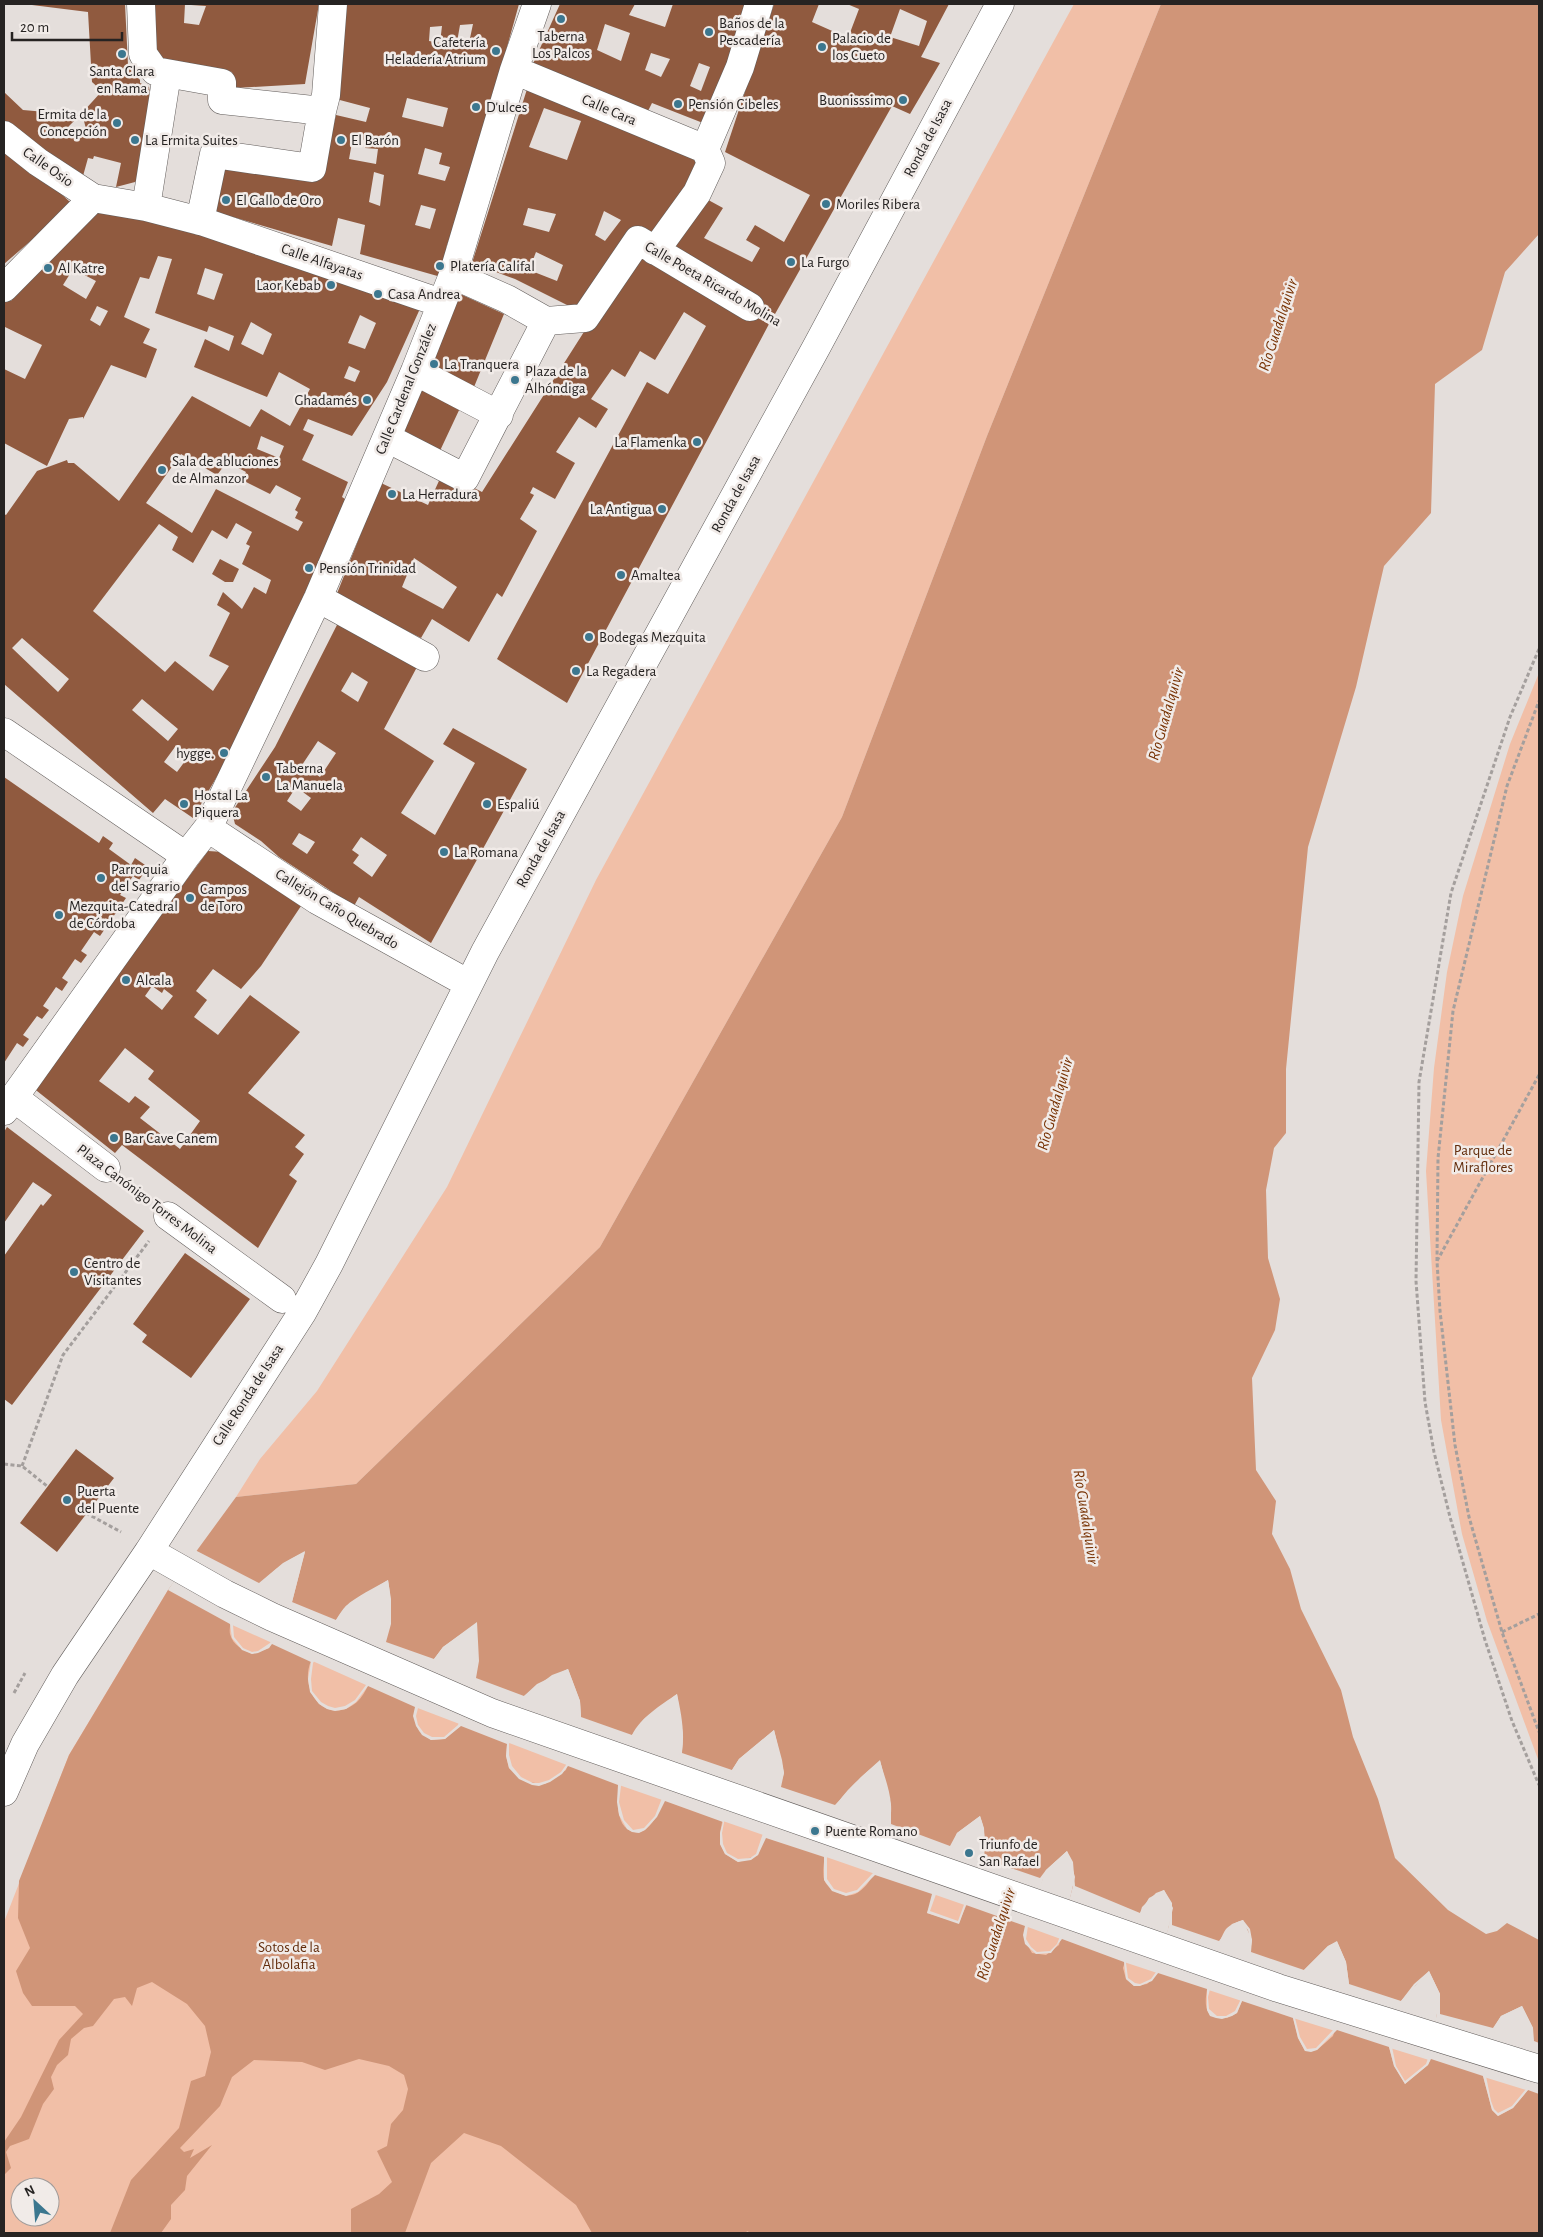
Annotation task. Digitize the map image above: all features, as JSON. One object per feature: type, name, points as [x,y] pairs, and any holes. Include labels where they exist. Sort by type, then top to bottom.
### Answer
[{"type":"street","points":[[141,4],[143,54],[155,71],[222,84],[222,100],[324,102]]},
{"type":"street","points":[[202,221],[214,154],[312,168],[324,102],[333,4]]},
{"type":"street","name":"Calle Cardenal González","points":[[8,1104],[208,828],[318,598],[415,371],[453,275],[514,70],[537,4]]},
{"type":"street","points":[[655,251],[696,193],[711,163],[704,149],[740,67],[759,4]]},
{"type":"street","name":"Ronda de Isasa","points":[[469,984],[822,337],[1000,4]]},
{"type":"street","name":"Calle Cara","points":[[514,70],[704,149]]},
{"type":"street","points":[[146,207],[167,74]]},
{"type":"street","name":"Calle Osio","points":[[4,135],[38,162],[93,198]]},
{"type":"street","points":[[4,288],[93,198]]},
{"type":"street","name":"Calle Alfayatas","points":[[93,198],[146,207],[202,221],[441,303]]},
{"type":"street","name":"Calle Poeta Ricardo Molina","points":[[546,321],[585,318],[638,240],[750,307]]},
{"type":"street","points":[[387,438],[465,478],[546,321],[507,299],[453,275]]},
{"type":"street","points":[[415,371],[499,415]]},
{"type":"street","points":[[318,598],[425,657]]},
{"type":"street","points":[[4,732],[186,856]]},
{"type":"street","name":"Callejón Caño Quebrado","points":[[208,828],[317,900],[469,984]]},
{"type":"street","name":"Calle Ronda de Isasa","points":[[4,1792],[26,1744],[65,1676],[149,1551],[306,1305],[329,1264],[469,984]]},
{"type":"street","name":"Plaza Canónigo Torres Molina","points":[[8,1104],[106,1168]]},
{"type":"street","name":"Plaza Canónigo Torres Molina","points":[[168,1216],[282,1299]]},
{"type":"street","points":[[149,1551],[167,1560],[179,1569],[272,1617],[364,1659],[501,1716],[1278,1988],[1539,2069]]},
{"type":"path","points":[[1539,649],[1510,717],[1451,893],[1419,1082],[1416,1280],[1425,1402],[1434,1452],[1450,1517],[1485,1640],[1512,1721],[1539,1785]]},
{"type":"path","points":[[1539,701],[1507,786],[1453,1011],[1438,1158],[1437,1261],[1440,1311],[1455,1445],[1469,1517],[1502,1632],[1539,1732]]},
{"type":"path","points":[[1437,1261],[1539,1075]]},
{"type":"path","name":"Plaza Canónigo Torres Molina","points":[[106,1168],[168,1216]]},
{"type":"path","points":[[22,1466],[63,1355],[168,1216]]},
{"type":"path","points":[[4,1464],[22,1466],[47,1486]]},
{"type":"path","points":[[86,1513],[149,1551]]},
{"type":"path","points":[[1502,1632],[1539,1614]]},
{"type":"green space","points":[[1074,4],[1161,4],[987,436],[842,817],[600,1247],[356,1484],[236,1497],[260,1459],[317,1391],[447,1187],[596,880]]},
{"type":"green space","name":"Parque de Miraflores","points":[[1539,673],[1539,1762],[1487,1621],[1462,1534],[1441,1420],[1426,1171],[1434,1068],[1447,972],[1463,896],[1510,744]]},
{"type":"green space","name":"Sotos de la Albolafia","points":[[168,1590],[230,1624],[415,1707],[619,1785],[1124,1962],[1293,2018],[1539,2094],[1539,2233],[4,2233],[4,1922],[69,1755]]},
{"type":"water","name":"Río Guadalquivir","points":[[1161,4],[1539,4],[1539,234],[1505,272],[1482,350],[1435,384],[1431,513],[1384,566],[1356,687],[1308,847],[1286,1069],[1286,1133],[1274,1148],[1266,1190],[1268,1258],[1280,1299],[1275,1330],[1252,1378],[1256,1470],[1276,1501],[1272,1534],[1290,1569],[1301,1609],[1341,1690],[1353,1737],[1378,1799],[1395,1858],[1448,1910],[1486,1934],[1497,1931],[1507,1923],[1539,1940],[1539,2233],[751,2233],[747,2231],[746,2233],[592,2233],[576,2205],[501,2146],[464,2133],[431,2163],[405,2233],[351,2233],[351,2209],[379,2194],[392,2182],[377,2151],[387,2146],[391,2124],[403,2110],[408,2089],[404,2075],[389,2066],[359,2059],[325,2070],[302,2062],[254,2060],[232,2077],[220,2106],[180,2148],[184,2152],[194,2149],[190,2158],[212,2145],[187,2176],[185,2190],[171,2205],[171,2219],[161,2233],[110,2233],[131,2180],[179,2128],[191,2081],[205,2076],[211,2052],[205,2026],[187,2004],[152,1982],[137,1988],[132,2006],[125,1997],[114,1999],[93,2026],[84,2028],[71,2039],[68,2055],[57,2065],[51,2077],[54,2089],[43,2104],[29,2139],[10,2146],[6,2152],[11,2168],[4,2175],[4,2142],[21,2117],[59,2040],[83,2014],[75,2006],[32,2006],[23,1993],[16,1971],[30,1948],[18,1918],[19,1881],[69,1755],[168,1590],[236,1497],[356,1484],[600,1247],[842,817],[987,436]],"holes":[[[305,1552],[292,1602],[269,1648],[252,1654],[239,1647],[233,1641],[230,1634],[231,1623],[248,1598],[262,1582],[286,1562]],[[388,1580],[391,1604],[388,1633],[366,1690],[357,1702],[346,1709],[326,1708],[312,1694],[308,1673],[311,1661],[343,1609],[355,1599]],[[477,1623],[476,1678],[460,1726],[445,1739],[431,1740],[419,1731],[414,1713],[434,1659],[443,1647]],[[568,1669],[580,1701],[581,1717],[566,1770],[545,1784],[526,1782],[509,1768],[506,1756],[507,1744],[524,1696],[552,1675]],[[677,1694],[683,1730],[681,1755],[658,1814],[646,1829],[639,1832],[631,1831],[623,1825],[619,1814],[618,1801],[621,1771],[632,1735],[646,1717]],[[774,1730],[784,1773],[758,1855],[738,1862],[725,1854],[720,1844],[720,1833],[732,1770],[739,1759]],[[880,1761],[891,1805],[889,1829],[880,1861],[865,1887],[855,1894],[844,1895],[832,1889],[825,1882],[823,1873],[825,1853],[829,1829],[837,1804],[846,1792]],[[980,1816],[984,1830],[983,1857],[980,1871],[959,1923],[927,1913],[957,1833]],[[1067,1851],[1075,1877],[1059,1945],[1046,1955],[1032,1953],[1024,1939],[1025,1926],[1046,1870]],[[1164,1890],[1173,1908],[1158,1973],[1147,1984],[1134,1986],[1126,1979],[1123,1968],[1142,1907],[1156,1893]],[[1243,1920],[1252,1940],[1242,2001],[1237,2013],[1227,2018],[1210,2015],[1206,2008],[1206,1998],[1212,1966],[1219,1943],[1226,1929],[1236,1922]],[[1337,1942],[1346,1962],[1349,1984],[1333,2036],[1317,2050],[1305,2051],[1298,2038],[1293,2018],[1304,1970],[1328,1946]],[[1429,1971],[1440,1994],[1428,2065],[1405,2084],[1394,2066],[1389,2047],[1401,2001]],[[1522,2006],[1533,2028],[1528,2090],[1513,2108],[1498,2116],[1492,2110],[1483,2076],[1493,2029],[1501,2016]]]},
{"type":"pier","points":[[195,1550],[259,1583],[283,1563],[305,1551],[292,1602],[336,1620],[346,1606],[388,1580],[391,1599],[391,1624],[386,1642],[434,1659],[443,1647],[477,1622],[479,1661],[476,1678],[524,1696],[537,1684],[568,1669],[580,1701],[581,1717],[632,1735],[644,1719],[677,1694],[683,1735],[682,1753],[732,1770],[739,1759],[774,1730],[784,1773],[781,1787],[835,1805],[880,1760],[891,1805],[891,1824],[950,1846],[957,1833],[980,1816],[984,1828],[984,1859],[1040,1878],[1067,1851],[1073,1862],[1075,1886],[1140,1913],[1149,1898],[1164,1890],[1172,1903],[1172,1925],[1219,1941],[1232,1924],[1243,1920],[1250,1929],[1252,1940],[1251,1952],[1304,1970],[1328,1946],[1337,1941],[1346,1962],[1349,1984],[1401,2001],[1414,1984],[1429,1971],[1440,1994],[1440,2014],[1493,2028],[1501,2016],[1522,2006],[1533,2028],[1534,2041],[1539,2043],[1539,2094],[1528,2090],[1513,2108],[1498,2116],[1492,2110],[1483,2076],[1431,2059],[1428,2065],[1405,2084],[1394,2066],[1389,2047],[1337,2030],[1317,2050],[1305,2051],[1298,2038],[1293,2018],[1242,2001],[1237,2013],[1232,2016],[1222,2019],[1210,2016],[1207,2010],[1207,1989],[1158,1973],[1152,1981],[1140,1986],[1134,1986],[1126,1979],[1124,1962],[1062,1939],[1051,1953],[1036,1954],[1025,1944],[1023,1935],[1025,1926],[966,1905],[959,1924],[927,1913],[932,1894],[875,1875],[858,1892],[846,1896],[832,1891],[824,1880],[824,1857],[766,1838],[758,1855],[751,1860],[738,1862],[725,1854],[720,1844],[723,1822],[665,1801],[657,1817],[645,1830],[639,1833],[632,1832],[627,1829],[619,1815],[617,1802],[618,1785],[568,1766],[562,1774],[550,1782],[539,1786],[532,1785],[519,1779],[509,1768],[506,1756],[507,1744],[461,1726],[445,1739],[431,1740],[422,1735],[416,1726],[413,1716],[415,1707],[368,1686],[356,1702],[346,1709],[335,1711],[327,1709],[319,1704],[310,1692],[308,1679],[311,1662],[272,1644],[269,1648],[258,1653],[252,1654],[242,1650],[232,1638],[230,1624],[168,1590]],"holes":[[[301,1556],[290,1601],[270,1643],[258,1651],[252,1652],[243,1648],[234,1637],[233,1625],[261,1585],[284,1565]],[[386,1584],[388,1624],[384,1641],[366,1685],[355,1700],[345,1706],[335,1708],[328,1706],[321,1702],[312,1691],[313,1663],[347,1608]],[[475,1627],[476,1661],[474,1678],[458,1725],[444,1737],[432,1737],[424,1733],[418,1725],[416,1716],[436,1660],[445,1648]],[[567,1672],[577,1701],[579,1717],[566,1765],[561,1772],[549,1780],[539,1783],[533,1783],[521,1777],[512,1766],[509,1744],[526,1698],[538,1686]],[[675,1698],[680,1735],[680,1752],[655,1816],[644,1828],[633,1830],[624,1820],[619,1802],[621,1786],[635,1736],[646,1721]],[[772,1734],[780,1761],[781,1773],[779,1786],[756,1854],[750,1858],[738,1859],[727,1853],[723,1844],[722,1833],[734,1771],[741,1761]],[[879,1765],[888,1805],[888,1824],[873,1873],[857,1890],[846,1893],[834,1889],[827,1879],[827,1858],[838,1806]],[[979,1820],[983,1845],[981,1858],[958,1921],[930,1911],[959,1835]],[[1066,1855],[1070,1863],[1073,1886],[1057,1944],[1050,1951],[1037,1952],[1026,1939],[1028,1926],[1043,1879]],[[1163,1893],[1170,1904],[1169,1925],[1156,1972],[1151,1979],[1140,1984],[1135,1983],[1128,1978],[1126,1963],[1145,1909],[1151,1900]],[[1242,1923],[1248,1930],[1250,1940],[1240,2001],[1235,2011],[1226,2016],[1217,2016],[1209,2009],[1208,1997],[1222,1942],[1233,1926]],[[1336,1945],[1344,1963],[1346,1984],[1334,2029],[1316,2048],[1307,2049],[1300,2037],[1295,2018],[1306,1971]],[[1429,1975],[1437,1995],[1437,2013],[1426,2064],[1405,2081],[1396,2066],[1392,2047],[1404,2002],[1416,1985]],[[1521,2009],[1531,2029],[1526,2089],[1512,2106],[1498,2113],[1491,2101],[1486,2076],[1495,2029],[1503,2018]]]},
{"type":"building","points":[[24,4],[125,4],[128,65],[140,80],[140,83],[149,87],[153,112],[138,180],[135,182],[116,187],[121,163],[94,156],[93,159],[88,158],[83,176],[4,128],[4,92],[23,110],[80,115],[65,130],[87,133],[82,113],[102,91],[92,82],[88,12]]},
{"type":"building","points":[[153,4],[185,4],[184,23],[199,25],[206,6],[191,4],[319,4],[305,84],[235,88],[232,72],[156,58]]},
{"type":"building","points":[[342,4],[519,4],[469,183],[446,248],[457,252],[448,279],[360,254],[365,225],[338,218],[332,246],[212,211],[223,162],[320,180],[336,115],[366,122],[370,108],[336,99]],"holes":[[[473,24],[469,43],[457,42],[460,25]],[[442,26],[440,43],[429,41],[430,27]],[[407,98],[448,108],[443,127],[402,117]],[[353,137],[368,141],[365,148],[378,149],[376,164],[349,159]],[[425,148],[442,153],[439,164],[450,167],[445,181],[418,174]],[[374,172],[384,175],[380,206],[369,202]],[[421,205],[436,209],[430,229],[415,225]]]},
{"type":"building","points":[[560,4],[635,4],[629,15],[665,27],[673,4],[751,4],[703,123],[652,103],[648,111],[532,66]],"holes":[[[605,24],[630,33],[621,61],[597,50]],[[651,53],[670,59],[661,77],[645,70]],[[699,63],[710,67],[701,91],[690,86]]]},
{"type":"building","points":[[774,4],[819,4],[812,22],[848,38],[859,9],[847,4],[949,4],[921,57],[940,63],[910,114],[892,106],[775,314],[662,250],[701,196],[723,208],[704,238],[752,262],[760,248],[746,240],[755,225],[784,242],[810,195],[725,152]],"holes":[[[900,9],[927,21],[919,46],[890,37]]]},
{"type":"building","points":[[528,86],[680,151],[703,164],[679,205],[581,312],[515,279],[472,263]],"holes":[[[544,108],[581,121],[567,160],[529,147]],[[528,208],[556,214],[549,232],[523,225]],[[604,211],[621,220],[605,241],[595,235]],[[536,252],[563,265],[557,281],[529,270]]]},
{"type":"building","points":[[4,141],[70,202],[41,232],[4,264]]},
{"type":"building","points":[[92,212],[135,213],[423,302],[387,382],[352,436],[308,419],[303,430],[314,435],[302,460],[348,482],[342,497],[348,501],[235,745],[193,818],[165,799],[153,813],[4,684],[4,514],[6,515],[37,471],[67,460],[68,463],[74,463],[119,501],[192,396],[250,427],[261,409],[290,426],[310,389],[279,372],[267,397],[194,367],[205,339],[229,351],[234,336],[209,326],[207,332],[155,313],[172,259],[158,256],[149,279],[140,277],[124,317],[150,329],[143,343],[157,349],[146,378],[111,365],[83,419],[83,417],[69,419],[47,466],[4,443],[4,369],[25,379],[42,345],[5,327],[4,331],[4,300],[11,301],[19,288]],"holes":[[[205,268],[223,274],[214,300],[197,294]],[[73,269],[96,281],[86,299],[63,285]],[[97,306],[108,311],[100,326],[90,320]],[[360,315],[376,323],[365,349],[348,343]],[[251,322],[272,334],[263,355],[241,344]],[[349,366],[360,371],[355,382],[344,378]],[[261,436],[284,446],[279,458],[257,449]],[[181,454],[217,475],[227,462],[246,472],[242,480],[270,494],[276,485],[301,498],[295,510],[298,512],[295,518],[303,522],[298,531],[216,489],[192,533],[146,503]],[[236,523],[252,532],[246,544],[250,546],[242,564],[271,580],[266,594],[254,587],[242,609],[223,592],[217,605],[230,613],[209,656],[229,666],[213,691],[175,661],[165,672],[93,611],[159,524],[178,537],[172,550],[193,563],[212,530],[227,539]],[[22,638],[69,679],[58,692],[12,648]],[[142,699],[178,729],[168,741],[132,710]],[[175,747],[188,757],[177,772],[164,762]]]},
{"type":"building","points":[[638,247],[769,324],[567,703],[497,659],[647,382],[668,394],[706,326],[684,312],[655,360],[640,351],[625,377],[612,369],[591,399],[608,409],[596,428],[579,417],[556,452],[575,463],[555,499],[533,487],[530,493],[534,495],[520,519],[537,531],[502,597],[497,593],[469,642],[432,619],[421,638],[336,596],[381,483],[428,505],[443,472],[482,492]],"holes":[[[414,558],[457,587],[443,609],[402,587]]]},
{"type":"building","points":[[458,293],[504,314],[474,387],[426,361]]},
{"type":"building","points":[[418,382],[461,406],[438,455],[399,432]]},
{"type":"building","points":[[220,559],[239,569],[233,582],[225,582],[212,574]]},
{"type":"building","points":[[340,619],[417,667],[384,729],[434,761],[401,813],[435,835],[475,763],[443,744],[453,728],[527,769],[431,943],[359,897],[354,906],[279,857],[261,841],[235,824],[232,812],[275,747]],"holes":[[[352,672],[368,682],[358,702],[341,691]],[[318,741],[336,753],[320,777],[302,765]],[[296,787],[311,798],[301,811],[287,801]],[[299,833],[315,842],[307,854],[292,844]],[[361,837],[387,855],[372,877],[353,863],[359,855],[352,850]]]},
{"type":"building","name":"Mezquita-Catedral de Córdoba","points":[[4,777],[99,843],[103,836],[113,843],[109,849],[131,865],[135,858],[148,867],[139,880],[133,876],[120,895],[126,898],[100,936],[94,932],[81,951],[87,955],[81,963],[75,959],[62,978],[68,982],[62,991],[56,987],[43,1006],[49,1010],[42,1019],[37,1016],[23,1035],[29,1039],[23,1047],[17,1043],[4,1063]]},
{"type":"building","points":[[208,851],[238,853],[307,897],[261,966],[241,989],[213,969],[196,991],[207,1000],[194,1017],[218,1035],[250,995],[300,1032],[248,1093],[305,1135],[295,1147],[304,1154],[289,1175],[297,1181],[258,1248],[122,1145],[115,1153],[32,1087]],"holes":[[[152,986],[162,993],[164,989],[173,996],[162,1010],[145,996]],[[125,1048],[154,1071],[148,1079],[200,1121],[180,1149],[140,1118],[150,1107],[135,1096],[129,1103],[99,1081]]]},
{"type":"building","name":"Centro de Visitantes","points":[[7,1127],[144,1231],[12,1405],[4,1399],[4,1256],[41,1204],[43,1206],[52,1195],[33,1182],[4,1223],[4,1132]]},
{"type":"building","points":[[185,1253],[250,1299],[191,1378],[142,1342],[147,1335],[133,1324]]},
{"type":"building","name":"Puerta del Puente","points":[[76,1449],[114,1478],[57,1552],[20,1523]]},
{"type":"place","name":"Taberna Los Palcos","points":[[561,19]]},
{"type":"place","name":"Baños de la Pescadería","points":[[709,32]]},
{"type":"place","name":"Palacio de los Cueto","points":[[822,47]]},
{"type":"place","name":"Cafetería Heladería Atrium","points":[[496,51]]},
{"type":"place","name":"Santa Clara en Rama","points":[[122,54]]},
{"type":"place","name":"Buonisssimo","points":[[903,100]]},
{"type":"place","name":"Pensión Cibeles","points":[[678,104]]},
{"type":"place","name":"D'ulces","points":[[476,107]]},
{"type":"place","name":"Ermita de la Concepción","points":[[117,123]]},
{"type":"place","name":"La Ermita Suites","points":[[135,140]]},
{"type":"place","name":"El Barón","points":[[341,140]]},
{"type":"place","name":"El Gallo de Oro","points":[[226,200]]},
{"type":"place","name":"Moriles Ribera","points":[[826,204]]},
{"type":"place","name":"La Furgo","points":[[791,262]]},
{"type":"place","name":"Platería Califal","points":[[440,266]]},
{"type":"place","name":"Al Katre","points":[[48,268]]},
{"type":"place","name":"Laor Kebab","points":[[331,285]]},
{"type":"place","name":"Casa Andrea","points":[[378,294]]},
{"type":"place","name":"La Tranquera","points":[[434,364]]},
{"type":"place","name":"Plaza de la Alhóndiga","points":[[515,380]]},
{"type":"place","name":"Ghadamés","points":[[367,400]]},
{"type":"place","name":"La Flamenka","points":[[697,442]]},
{"type":"place","name":"Sala de abluciones de Almanzor","points":[[162,470]]},
{"type":"place","name":"La Herradura","points":[[392,494]]},
{"type":"place","name":"La Antigua","points":[[662,509]]},
{"type":"place","name":"Pensión Trinidad","points":[[309,568]]},
{"type":"place","name":"Amaltea","points":[[621,575]]},
{"type":"place","name":"Bodegas Mezquita","points":[[589,637]]},
{"type":"place","name":"La Regadera","points":[[576,671]]},
{"type":"place","name":"hygge.","points":[[224,753]]},
{"type":"place","name":"Taberna La Manuela","points":[[266,777]]},
{"type":"place","name":"Hostal La Piquera","points":[[184,804]]},
{"type":"place","name":"Espaliú","points":[[487,804]]},
{"type":"place","name":"La Romana","points":[[444,852]]},
{"type":"place","name":"Parroquia del Sagrario","points":[[101,878]]},
{"type":"place","name":"Campos de Toro","points":[[190,898]]},
{"type":"place","name":"Mezquita-Catedral de Córdoba","points":[[59,915]]},
{"type":"place","name":"Alcala","points":[[126,980]]},
{"type":"place","name":"Bar Cave Canem","points":[[114,1138]]},
{"type":"place","name":"Centro de Visitantes","points":[[74,1272]]},
{"type":"place","name":"Puerta del Puente","points":[[67,1500]]},
{"type":"place","name":"Puente Romano","points":[[815,1831]]},
{"type":"place","name":"Triunfo de San Rafael","points":[[969,1853]]}]
